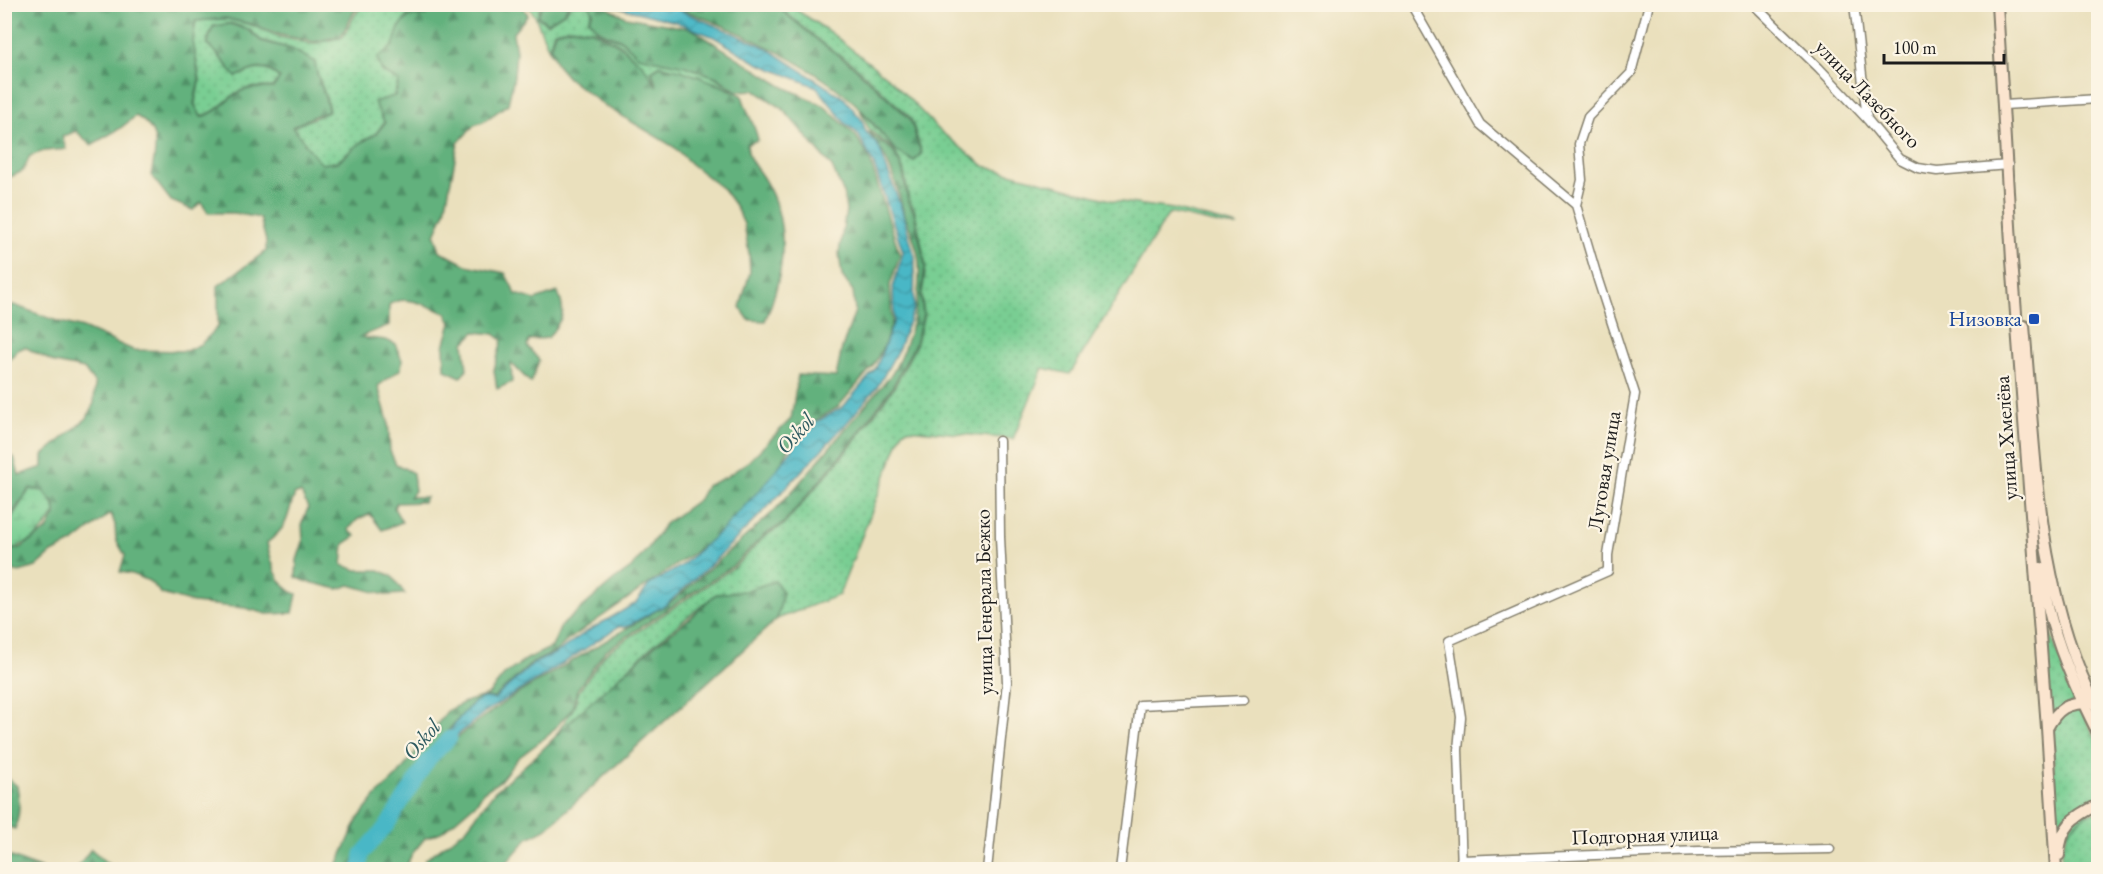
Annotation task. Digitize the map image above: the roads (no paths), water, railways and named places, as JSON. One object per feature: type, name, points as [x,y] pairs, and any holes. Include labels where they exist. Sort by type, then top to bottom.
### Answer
[{"type":"main road","name":"улица Хмелёва","points":[[1997,4],[2013,271],[2057,870]]},
{"type":"main road","points":[[2008,165],[2014,211],[2037,488],[2044,538],[2060,611],[2078,663],[2097,707]]},
{"type":"main road","points":[[2032,524],[2052,621],[2063,655],[2098,733]]},
{"type":"main road","points":[[2047,728],[2065,706],[2084,703],[2097,707]]},
{"type":"main road","points":[[2057,870],[2059,847],[2065,829],[2078,815],[2097,806]]},
{"type":"street","points":[[1411,4],[1480,124],[1576,205]]},
{"type":"street","name":"Луговая улица","points":[[1462,865],[1458,750],[1461,717],[1449,641],[1608,571],[1608,555],[1635,394],[1576,205],[1582,180],[1579,144],[1588,117],[1631,73],[1649,4]]},
{"type":"street","name":"улица Лазебного","points":[[1753,4],[1819,68],[1867,119],[1900,159],[1918,168],[1937,171],[2008,165]]},
{"type":"street","points":[[1854,4],[1867,119]]},
{"type":"street","points":[[2004,105],[2098,99]]},
{"type":"street","name":"улица Генерала Бежко","points":[[987,870],[1007,682],[1000,537],[999,441]]},
{"type":"street","points":[[1120,870],[1140,705],[1244,700]]},
{"type":"street","name":"Подгорная улица","points":[[1462,865],[1699,851],[1830,849]]},
{"type":"water","points":[[609,5],[670,6],[767,48],[844,98],[862,120],[866,132],[879,147],[901,207],[915,257],[914,308],[899,348],[878,386],[846,424],[708,567],[666,605],[625,627],[618,627],[485,712],[434,755],[456,722],[470,706],[484,698],[494,699],[533,664],[556,653],[583,634],[636,603],[649,585],[681,566],[724,528],[766,483],[811,425],[843,407],[876,368],[894,321],[893,287],[903,252],[873,162],[858,134],[845,123],[817,87],[757,63],[714,37],[676,22]]},
{"type":"waterway","name":"Oskol","points":[[360,870],[362,854],[388,824],[429,759],[450,738]]},
{"type":"place","name":"Низовка","points":[[2034,319]]}]
